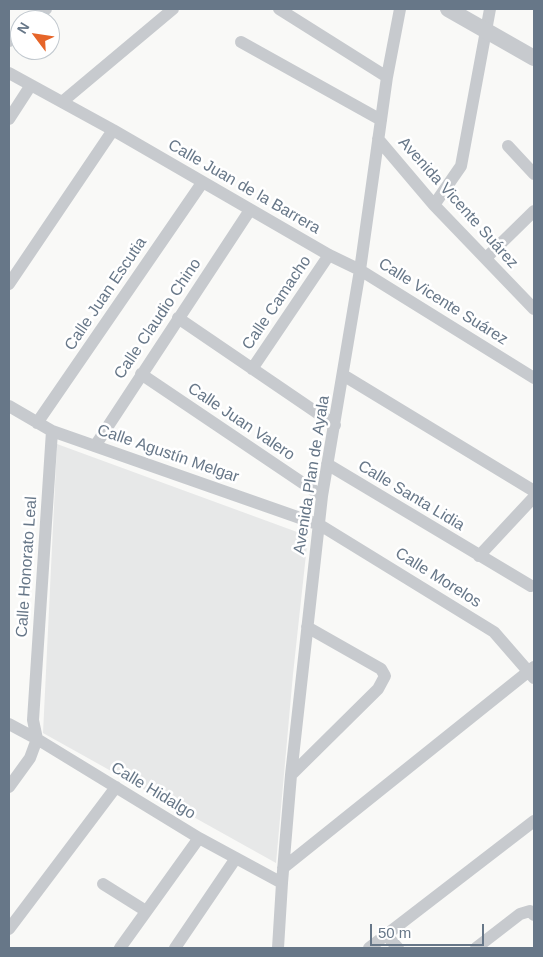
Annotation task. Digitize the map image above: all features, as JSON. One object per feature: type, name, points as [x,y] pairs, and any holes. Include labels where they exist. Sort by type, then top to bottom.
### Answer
[{"type":"street","points":[[62,102],[173,9]]},
{"type":"street","points":[[279,9],[387,77]]},
{"type":"street","name":"Avenida Plan de Ayala","points":[[278,948],[291,775],[322,496],[360,270],[380,120],[400,9]]},
{"type":"street","points":[[448,9],[534,58]]},
{"type":"street","points":[[434,205],[461,166],[490,9]]},
{"type":"street","points":[[241,42],[380,120]]},
{"type":"street","name":"Calle Juan de la Barrera","points":[[9,73],[113,130],[329,255],[360,270]]},
{"type":"street","points":[[9,118],[31,85]]},
{"type":"street","points":[[9,284],[113,130]]},
{"type":"street","name":"Avenida Vicente Suárez","points":[[378,139],[434,205],[534,309]]},
{"type":"street","points":[[508,146],[534,174]]},
{"type":"street","name":"Calle Juan Escutia","points":[[37,422],[202,183]]},
{"type":"street","name":"Calle Claudio Chino","points":[[95,446],[250,210]]},
{"type":"street","points":[[486,258],[534,211]]},
{"type":"street","name":"Calle Camacho","points":[[252,369],[329,255]]},
{"type":"street","name":"Calle Vicente Suárez","points":[[360,270],[534,378]]},
{"type":"street","points":[[178,318],[335,426]]},
{"type":"street","name":"Calle Juan Valero","points":[[141,374],[322,496]]},
{"type":"street","points":[[343,375],[534,491]]},
{"type":"street","name":"Calle Agustín Melgar","points":[[9,406],[52,431],[320,524]]},
{"type":"street","name":"Calle Honorato Leal","points":[[9,787],[30,758],[36,739],[34,720],[52,431]]},
{"type":"street","name":"Calle Santa Lidia","points":[[327,464],[531,586]]},
{"type":"street","points":[[479,556],[534,497]]},
{"type":"street","name":"Calle Morelos","points":[[320,524],[494,632],[532,672]]},
{"type":"street","points":[[291,775],[378,689],[385,676],[381,670],[306,627]]},
{"type":"street","points":[[283,868],[532,672]]},
{"type":"street","name":"Calle Hidalgo","points":[[9,724],[199,838],[282,883]]},
{"type":"street","points":[[9,929],[116,787]]},
{"type":"street","points":[[369,948],[534,822]]},
{"type":"street","points":[[120,948],[199,838]]},
{"type":"street","points":[[175,948],[236,858]]},
{"type":"street","points":[[103,884],[146,911]]},
{"type":"street","points":[[476,948],[520,914],[532,913]]},
{"type":"street","points":[[386,936],[398,948]]},
{"type":"shaded area","points":[[57,444],[308,536],[276,863],[43,733]]}]
